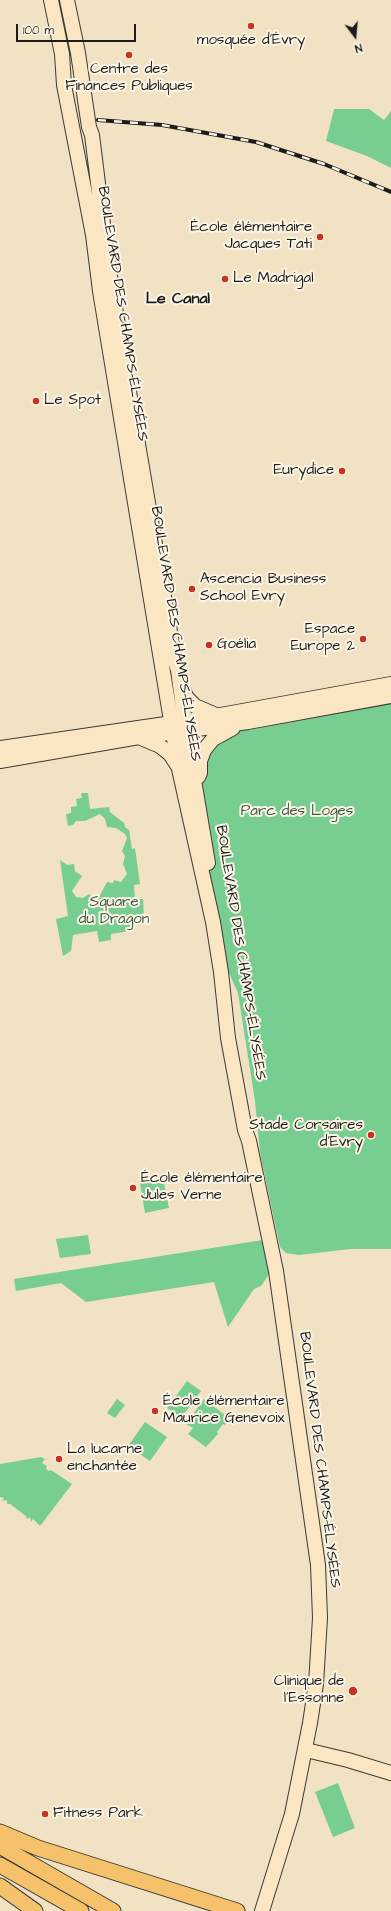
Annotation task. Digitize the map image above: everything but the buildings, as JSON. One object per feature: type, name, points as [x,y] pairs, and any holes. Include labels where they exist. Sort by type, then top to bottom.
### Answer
[{"type":"main road","name":"BOULEVARD DES CHAMPS-ÉLYSÉES","points":[[51,0],[62,54],[64,85],[94,243],[100,291],[167,697],[179,727],[195,782],[228,971],[236,1036],[250,1117],[277,1248],[276,1271]]},
{"type":"main road","name":"BOULEVARD DES CHAMPS-ÉLYSÉES","points":[[67,0],[78,53],[89,127],[92,135],[108,264],[124,362],[180,684],[179,769],[212,922],[221,972],[228,1038],[245,1130],[249,1141],[276,1271],[318,1565],[319,1637],[316,1684],[306,1750],[292,1814],[262,1911]]},
{"type":"main road","points":[[180,684],[187,698],[195,706],[216,716]]},
{"type":"main road","points":[[179,727],[216,716],[391,684]]},
{"type":"main road","points":[[0,748],[179,727],[248,722],[391,696]]},
{"type":"main road","points":[[0,761],[141,732],[156,719],[167,697]]},
{"type":"main road","points":[[195,782],[200,773],[200,761],[204,750],[213,739],[226,731],[248,722]]},
{"type":"main road","points":[[141,732],[170,754],[179,769]]},
{"type":"main road","points":[[306,1750],[348,1760],[391,1773]]},
{"type":"main road","points":[[0,1832],[38,1848],[237,1911]]},
{"type":"main road","points":[[0,1846],[113,1911]]},
{"type":"main road","points":[[0,1865],[81,1911]]},
{"type":"main road","points":[[0,1886],[35,1911]]},
{"type":"green space","points":[[334,109],[369,109],[384,120],[391,111],[391,168],[367,156],[326,141]]},
{"type":"green space","name":"Parc des Loges","points":[[391,696],[391,1249],[350,1249],[299,1255],[286,1253],[280,1247],[260,1153],[255,1101],[238,993],[228,971],[205,846],[200,773],[204,750],[226,731]]},
{"type":"green space","name":"Square du Dragon","points":[[81,793],[88,793],[90,809],[109,807],[110,812],[124,823],[125,827],[129,830],[132,849],[135,848],[140,884],[134,885],[135,899],[143,899],[144,916],[134,919],[135,930],[111,934],[111,940],[99,942],[97,931],[73,935],[71,951],[63,956],[56,919],[68,916],[60,860],[67,865],[74,864],[75,871],[82,876],[72,891],[76,897],[83,898],[89,894],[93,898],[99,897],[107,882],[113,883],[114,880],[121,882],[127,874],[123,864],[125,856],[122,851],[127,838],[125,834],[116,828],[107,827],[105,819],[100,814],[85,821],[76,821],[73,825],[68,826],[66,814],[71,813],[71,807],[77,806],[76,799],[82,798]]},
{"type":"green space","points":[[163,1179],[169,1208],[145,1213],[140,1183]]},
{"type":"green space","points":[[88,1235],[91,1254],[60,1258],[56,1239]]},
{"type":"green space","points":[[263,1240],[269,1274],[261,1286],[254,1289],[228,1327],[214,1282],[86,1302],[61,1283],[16,1291],[14,1279]]},
{"type":"green space","points":[[187,1381],[201,1391],[181,1418],[167,1408]]},
{"type":"green space","points":[[117,1399],[125,1405],[115,1418],[107,1413]]},
{"type":"green space","points":[[204,1399],[230,1419],[225,1425],[223,1424],[217,1432],[218,1434],[206,1447],[188,1434],[193,1428],[186,1424]]},
{"type":"green space","points":[[145,1422],[167,1437],[150,1461],[128,1446]]},
{"type":"green space","points":[[41,1457],[45,1459],[42,1463],[47,1466],[46,1469],[49,1471],[51,1470],[72,1484],[40,1526],[33,1519],[31,1522],[30,1517],[27,1519],[26,1516],[10,1504],[7,1504],[7,1500],[2,1501],[4,1498],[0,1497],[0,1464]]},
{"type":"green space","points":[[338,1783],[355,1828],[333,1837],[315,1792]]},
{"type":"railway","points":[[98,120],[162,125],[256,142],[324,164],[391,192]]},
{"type":"place","name":"mosquée d'Évry","points":[[251,26]]},
{"type":"place","name":"Centre des Finances Publiques","points":[[129,55]]},
{"type":"place","name":"École élémentaire Jacques Tati","points":[[320,237]]},
{"type":"place","name":"Le Madrigal","points":[[225,279]]},
{"type":"place","name":"Le Spot","points":[[36,401]]},
{"type":"place","name":"Eurydice","points":[[342,471]]},
{"type":"place","name":"Ascencia Business School Evry","points":[[192,589]]},
{"type":"place","name":"Espace Europe 2","points":[[363,639]]},
{"type":"place","name":"Goélia","points":[[209,645]]},
{"type":"place","name":"Stade Corsaires d'Evry","points":[[371,1135]]},
{"type":"place","name":"École élémentaire Jules Verne","points":[[133,1188]]},
{"type":"place","name":"École élémentaire Maurice Genevoix","points":[[155,1411]]},
{"type":"place","name":"La lucarne enchantée","points":[[59,1459]]},
{"type":"place","name":"Clinique de l'Essonne","points":[[353,1691]]},
{"type":"place","name":"Fitness Park","points":[[45,1814]]},
{"type":"district","name":"Le Canal","points":[[178,300]]}]
